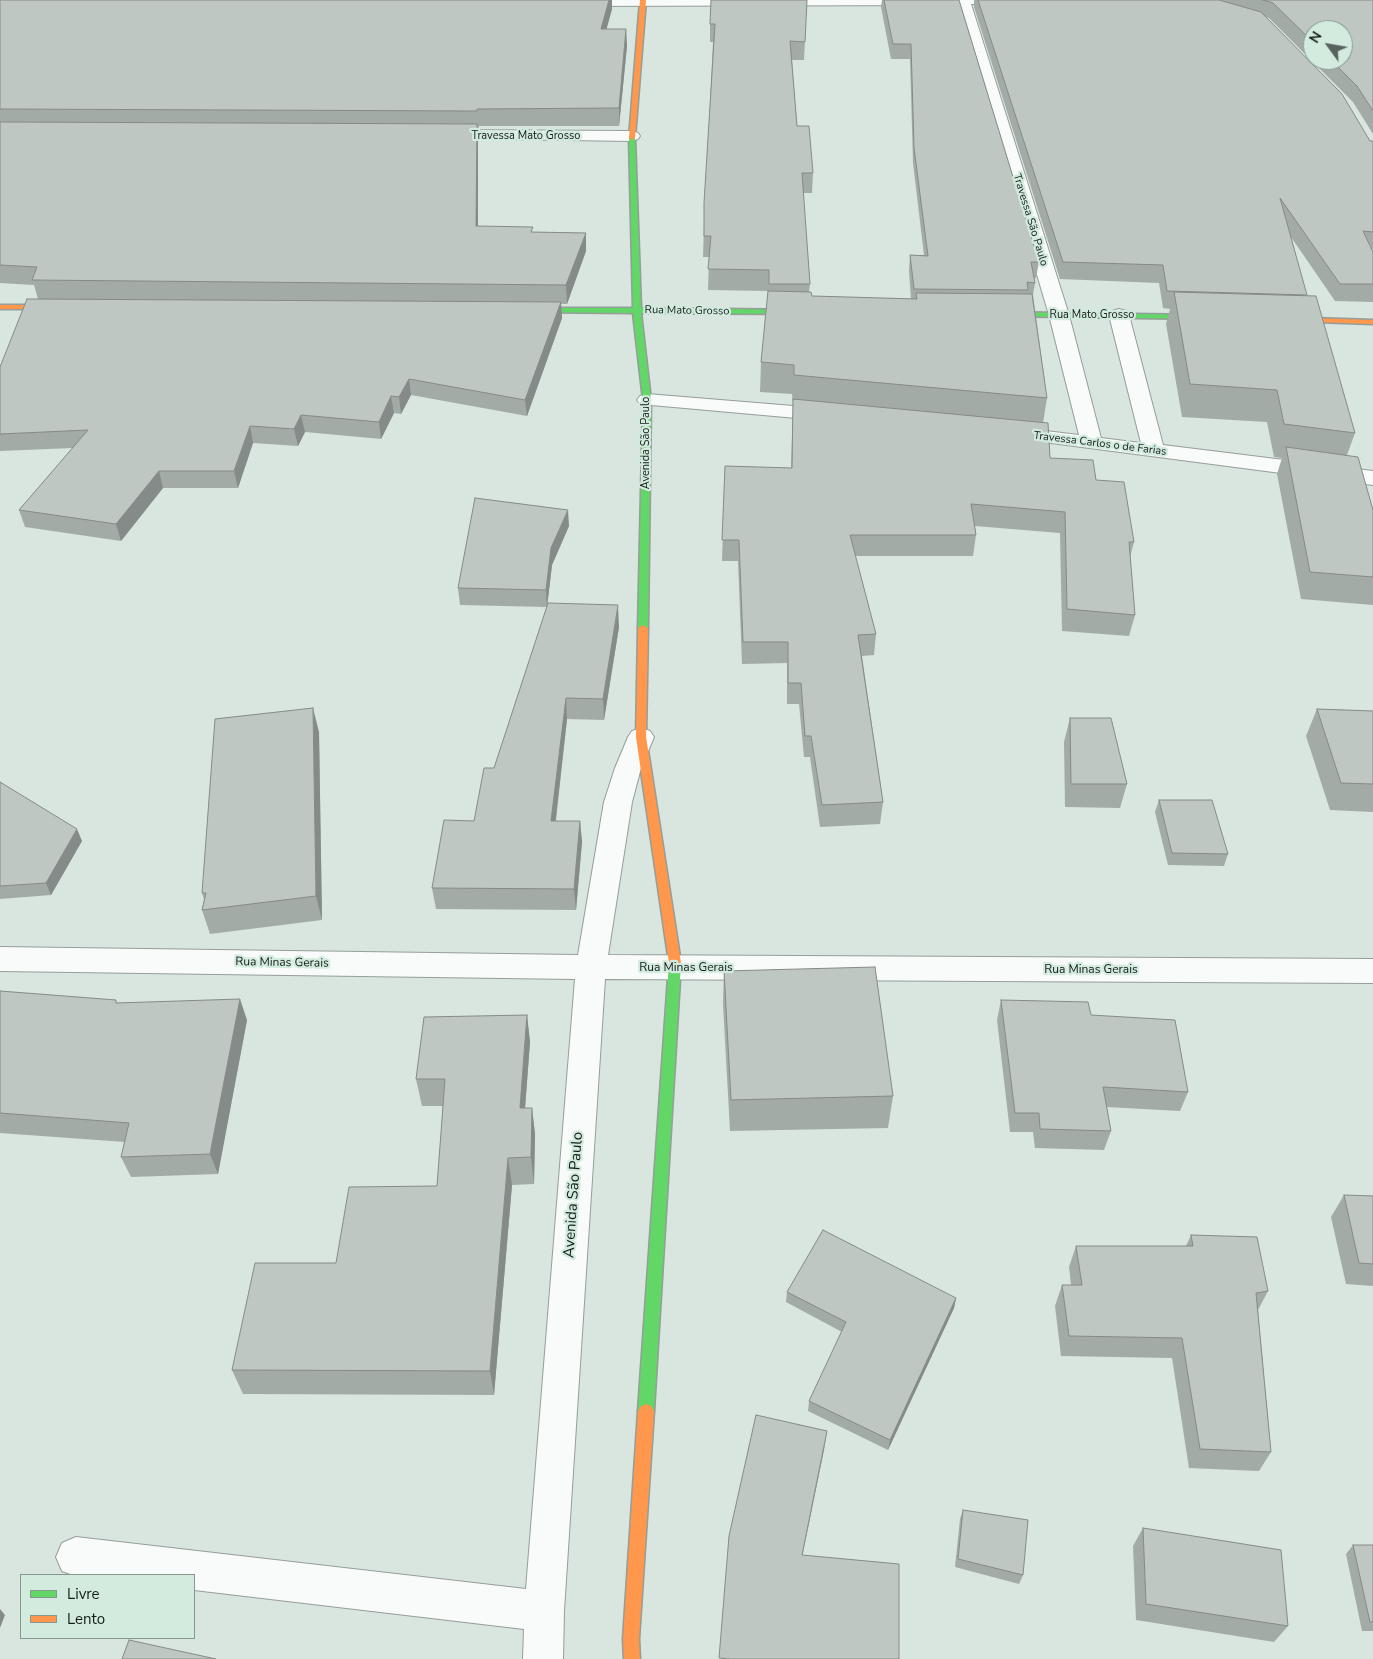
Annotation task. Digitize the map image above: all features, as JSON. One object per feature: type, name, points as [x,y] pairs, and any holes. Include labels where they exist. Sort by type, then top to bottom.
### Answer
[{"type":"street","points":[[564,2],[1010,0]]},
{"type":"street","name":"Avenida São Paulo","points":[[632,1659],[631,1629],[676,968],[641,737],[647,400],[637,310],[632,136],[643,1]]},
{"type":"street","name":"Travessa São Paulo","points":[[963,1],[1059,315],[1091,441]]},
{"type":"street","name":"Travessa Mato Grosso","points":[[425,135],[632,136]]},
{"type":"street","points":[[0,307],[70,307]]},
{"type":"street","name":"Rua Mato Grosso","points":[[518,310],[814,312]]},
{"type":"street","name":"Rua Mato Grosso","points":[[980,314],[1217,318]]},
{"type":"street","points":[[1119,315],[1154,451]]},
{"type":"street","points":[[1275,319],[1373,322]]},
{"type":"street","points":[[647,400],[846,417]]},
{"type":"street","name":"Travessa Carlos o de Farias","points":[[996,431],[1091,441],[1154,451],[1373,478]]},
{"type":"street","name":"Avenida São Paulo","points":[[543,1659],[544,1611],[591,967],[618,802],[628,768],[641,737]]},
{"type":"street","name":"Rua Minas Gerais","points":[[0,958],[676,968],[1373,971]]},
{"type":"street","points":[[76,1557],[544,1611]]},
{"type":"building","points":[[0,0],[609,0],[601,29],[626,29],[619,108],[477,109],[477,111],[0,109]]},
{"type":"building","points":[[711,0],[807,0],[805,42],[790,41],[797,126],[809,126],[813,173],[802,173],[810,284],[769,284],[769,270],[708,269],[711,236],[704,236],[704,203],[715,24],[710,24]]},
{"type":"building","points":[[884,0],[959,0],[1039,262],[1031,262],[1035,283],[1027,282],[1028,290],[914,289],[910,255],[928,256],[914,148],[911,44],[893,44]]},
{"type":"building","points":[[978,0],[1219,0],[1261,12],[1303,55],[1303,70],[1318,70],[1342,94],[1370,141],[1373,141],[1373,232],[1363,231],[1373,252],[1373,284],[1340,284],[1280,198],[1307,295],[1167,291],[1163,265],[1063,262]]},
{"type":"building","points":[[1263,0],[1373,0],[1373,111],[1357,86],[1341,70],[1353,70],[1353,20],[1303,20],[1303,32],[1273,3]]},
{"type":"building","points":[[0,122],[477,124],[476,226],[533,227],[531,232],[586,233],[566,285],[32,280],[37,267],[0,265]]},
{"type":"building","points":[[768,291],[811,292],[812,296],[917,299],[916,293],[1032,294],[1047,398],[794,375],[794,365],[761,362]]},
{"type":"building","points":[[1174,292],[1316,296],[1355,433],[1284,424],[1277,390],[1190,384]]},
{"type":"building","points":[[27,299],[561,302],[525,400],[409,379],[399,397],[391,396],[379,422],[301,415],[294,429],[250,426],[234,471],[159,471],[116,524],[19,510],[88,430],[0,434],[0,367]]},
{"type":"building","points":[[793,399],[1048,423],[1050,458],[1093,460],[1096,480],[1124,482],[1134,542],[1129,542],[1135,615],[1067,609],[1065,512],[971,504],[976,535],[850,535],[876,634],[858,635],[883,802],[822,805],[811,736],[805,736],[801,683],[788,683],[788,642],[743,642],[739,540],[722,540],[725,466],[792,468]]},
{"type":"building","points":[[1286,447],[1358,457],[1373,510],[1373,577],[1310,572]]},
{"type":"building","points":[[475,498],[568,510],[551,548],[546,590],[458,588]]},
{"type":"building","points":[[548,603],[618,605],[603,699],[566,698],[551,821],[580,821],[574,889],[432,888],[444,820],[474,821],[484,768],[494,768]]},
{"type":"building","points":[[313,708],[316,896],[202,910],[206,893],[202,893],[215,719]]},
{"type":"building","points":[[1317,709],[1373,711],[1373,784],[1341,783]]},
{"type":"building","points":[[1070,718],[1111,718],[1127,784],[1071,784]]},
{"type":"building","points":[[0,782],[77,829],[46,883],[0,886]]},
{"type":"building","points":[[1159,800],[1212,800],[1228,854],[1172,853]]},
{"type":"building","points":[[875,967],[893,1096],[731,1100],[724,971]]},
{"type":"building","points":[[0,991],[116,1000],[116,1003],[240,999],[210,1154],[121,1157],[129,1123],[0,1113]]},
{"type":"building","points":[[1001,1000],[1088,1002],[1091,1015],[1175,1020],[1188,1092],[1103,1087],[1111,1131],[1040,1129],[1039,1113],[1015,1113]]},
{"type":"building","points":[[527,1015],[520,1108],[532,1108],[531,1157],[508,1158],[490,1371],[232,1370],[255,1263],[336,1263],[349,1187],[437,1186],[445,1079],[416,1079],[424,1017]]},
{"type":"building","points":[[1344,1195],[1373,1196],[1373,1264],[1359,1263]]},
{"type":"building","points":[[823,1230],[956,1298],[890,1440],[809,1401],[846,1322],[787,1292]]},
{"type":"building","points":[[1191,1235],[1257,1237],[1268,1291],[1256,1293],[1271,1452],[1200,1449],[1182,1338],[1069,1336],[1062,1285],[1082,1285],[1076,1246],[1193,1246]]},
{"type":"building","points":[[756,1415],[827,1431],[802,1555],[899,1564],[899,1659],[719,1658],[729,1536]]},
{"type":"building","points":[[963,1510],[1028,1520],[1023,1575],[958,1559]]},
{"type":"building","points":[[1143,1528],[1281,1550],[1288,1626],[1146,1604]]},
{"type":"building","points":[[1353,1545],[1373,1545],[1373,1622],[1370,1622]]},
{"type":"building","points":[[129,1640],[216,1659],[122,1659]]},
{"type":"traffic: fast","points":[[632,138],[637,310],[647,400],[643,628]]},
{"type":"traffic: fast","points":[[525,310],[804,312]]},
{"type":"traffic: fast","points":[[997,314],[1204,317]]},
{"type":"traffic: fast","points":[[646,1411],[675,963]]},
{"type":"traffic: slow","points":[[632,138],[643,0]]},
{"type":"traffic: slow","points":[[0,307],[62,307]]},
{"type":"traffic: slow","points":[[1285,319],[1373,322]]},
{"type":"traffic: slow","points":[[643,628],[641,737],[675,963]]},
{"type":"traffic: slow","points":[[632,1659],[631,1639],[646,1411]]}]
